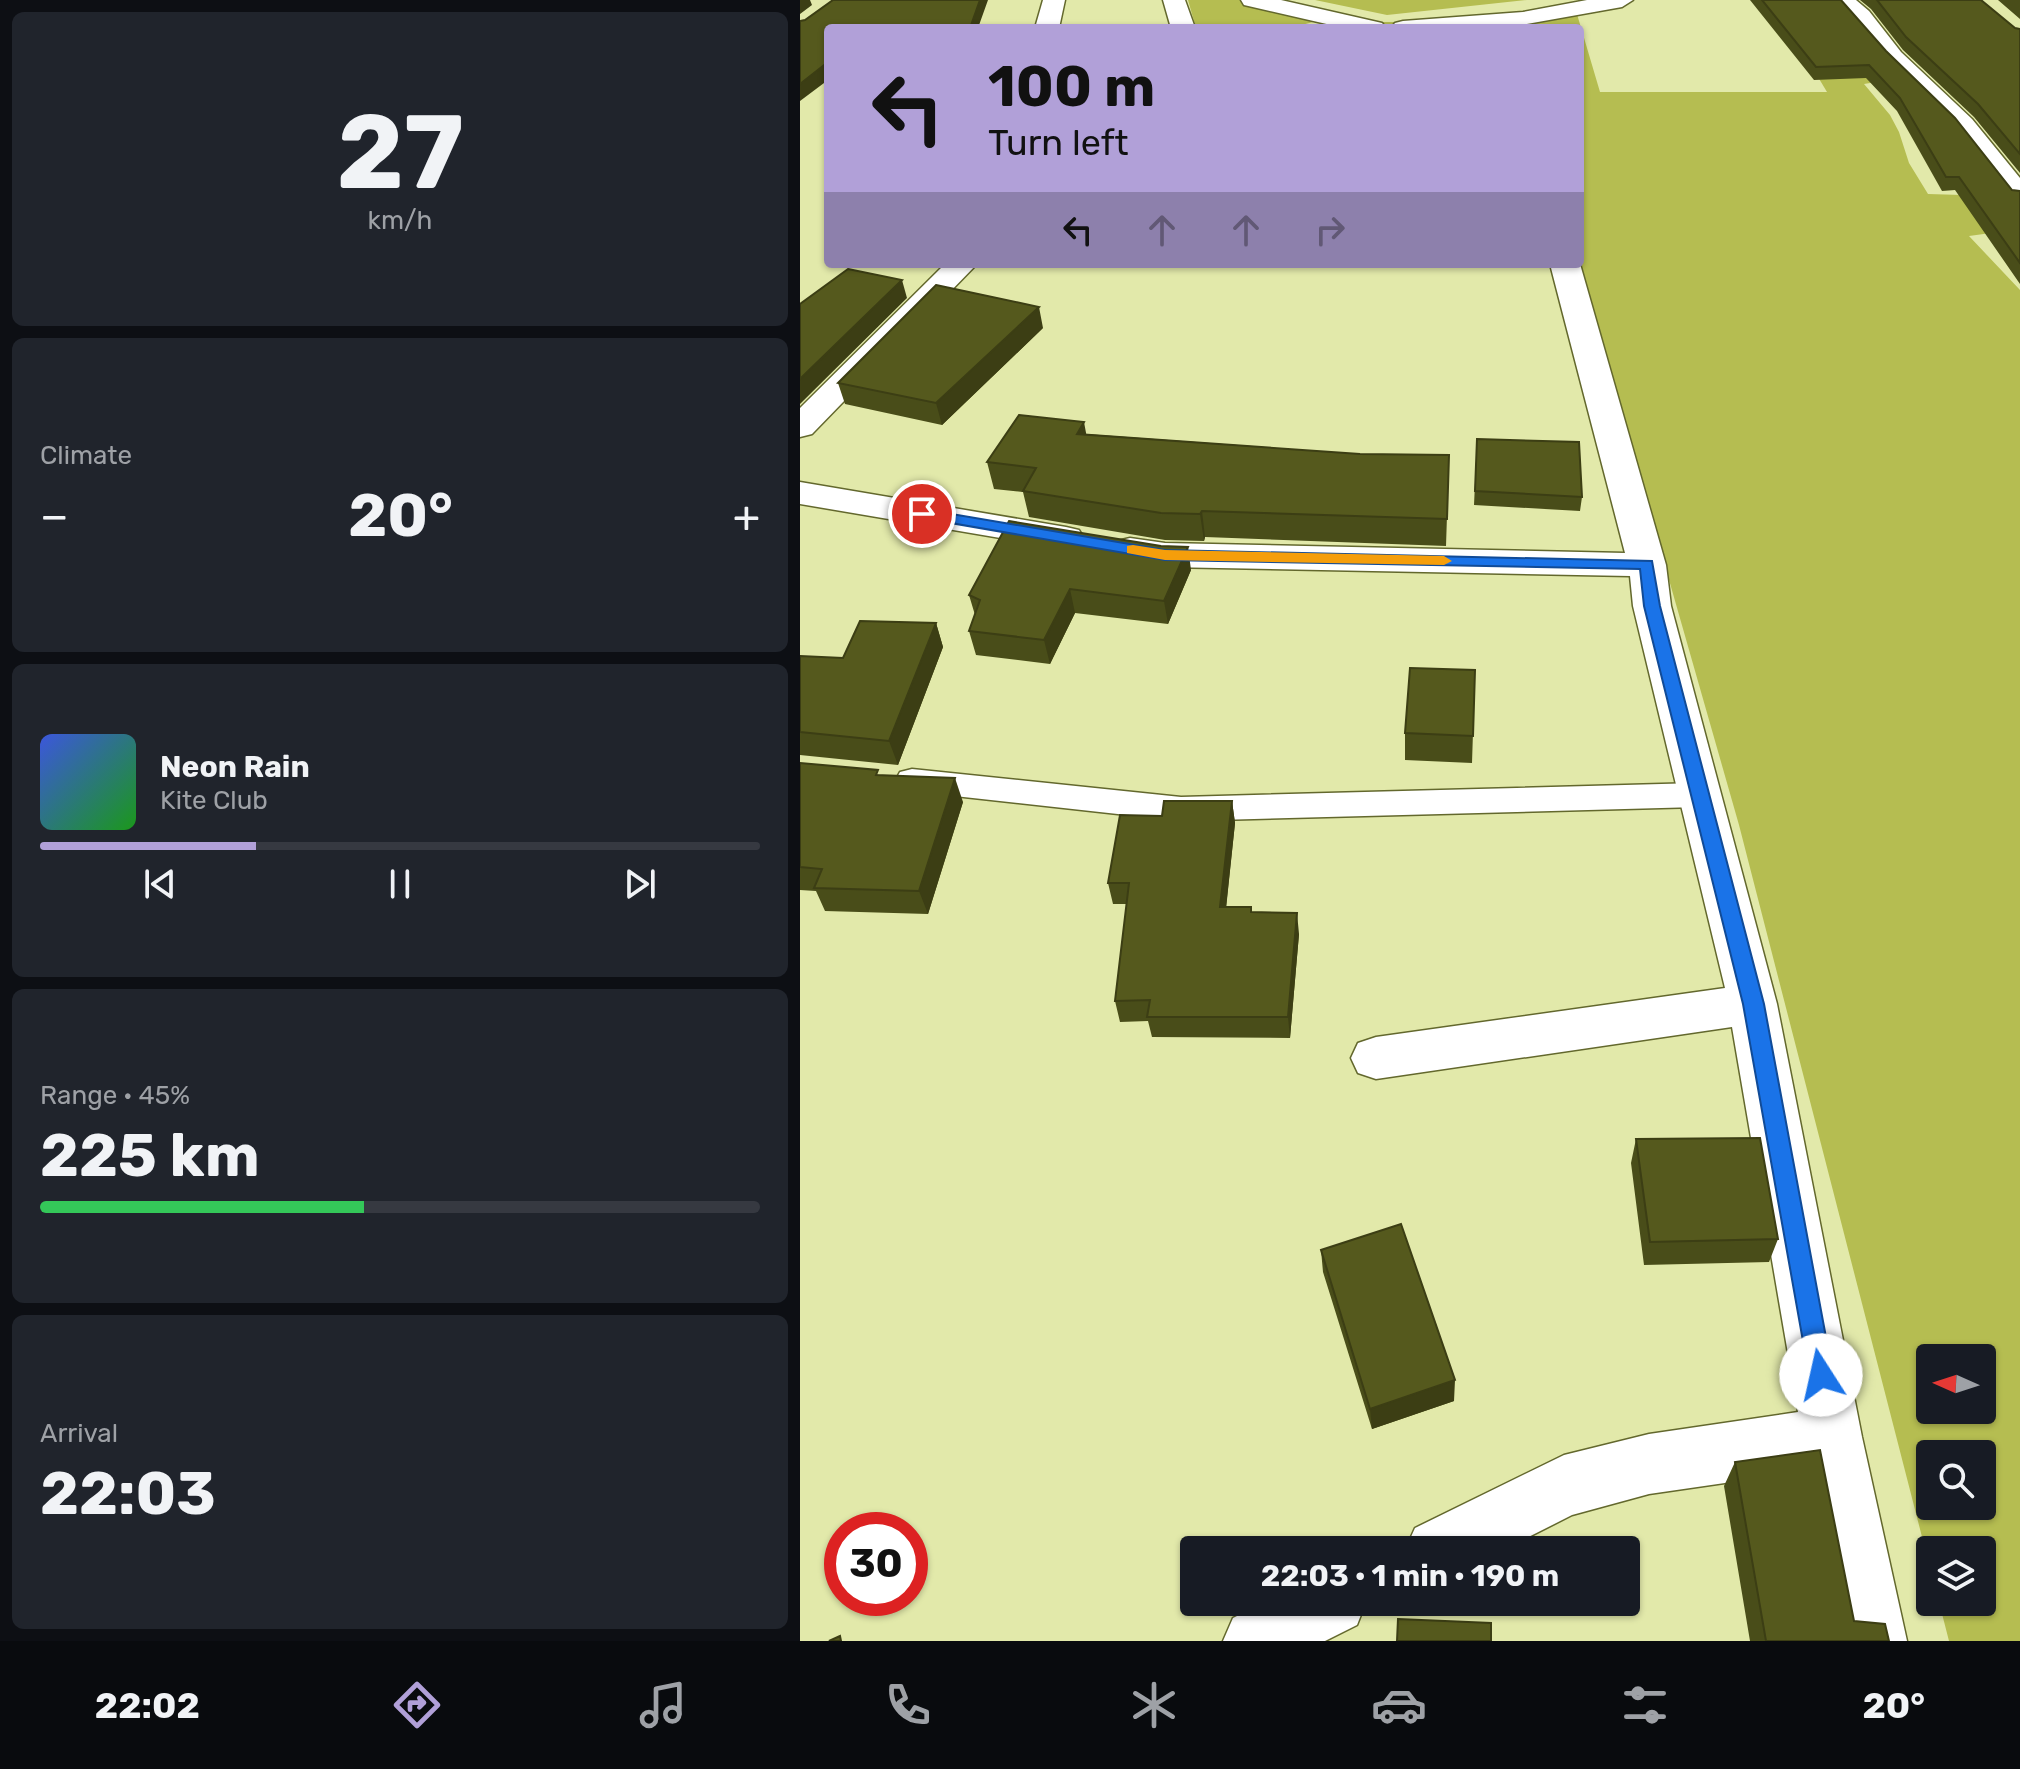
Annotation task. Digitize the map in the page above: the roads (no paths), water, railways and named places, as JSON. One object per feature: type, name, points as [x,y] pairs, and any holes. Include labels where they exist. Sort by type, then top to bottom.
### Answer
[{"type":"street","points":[[1048,24],[1054,0]]},
{"type":"street","points":[[1174,0],[1182,24]]},
{"type":"street","points":[[1252,0],[1357,24]]},
{"type":"street","points":[[1479,24],[1622,0]]},
{"type":"street","points":[[1842,0],[1861,16],[1893,57],[1963,124],[2020,196]]},
{"type":"street","points":[[800,427],[958,268]]},
{"type":"street","points":[[1566,268],[1647,565],[1652,606],[1753,1004],[1832,1437],[1874,1641]]},
{"type":"street","points":[[800,493],[1165,555],[1647,565]]},
{"type":"street","points":[[1376,1058],[1753,1004]]},
{"type":"street","points":[[1465,1536],[1564,1486],[1649,1464],[1832,1437]]},
{"type":"street","points":[[1256,1641],[1306,1616]]},
{"type":"lane","points":[[887,778],[1181,809],[1698,795]]}]
